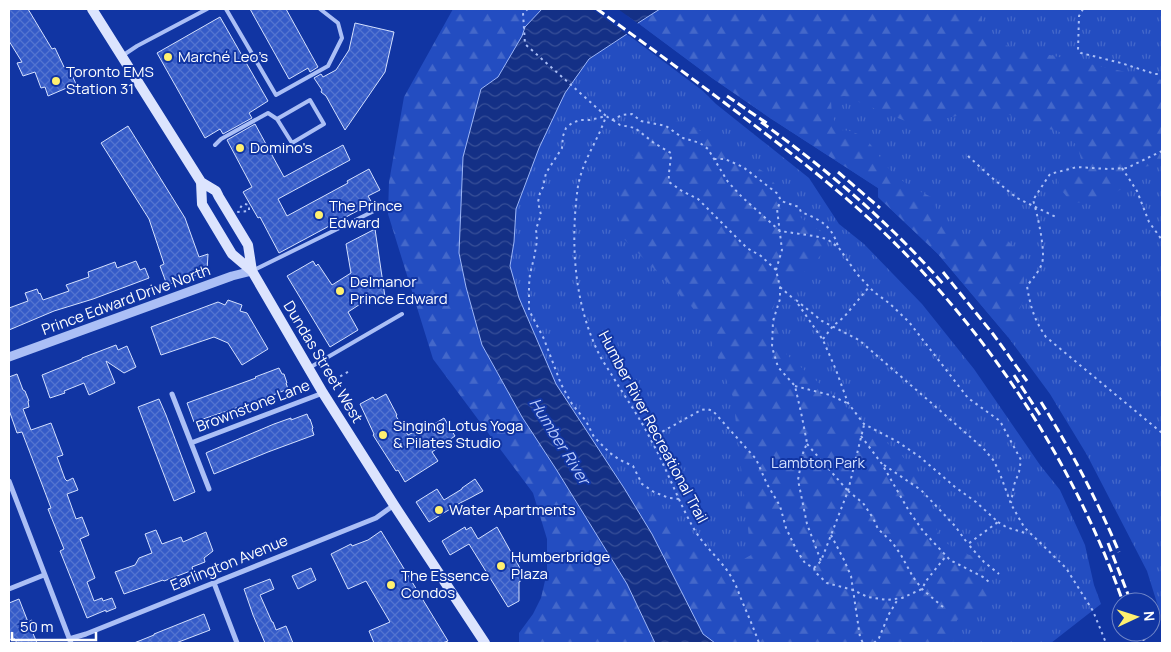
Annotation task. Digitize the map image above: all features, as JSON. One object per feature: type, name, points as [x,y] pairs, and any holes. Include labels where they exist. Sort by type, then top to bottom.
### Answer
[{"type":"main road","name":"Dundas Street West","points":[[92,9],[201,182],[216,192],[248,245],[252,271]]},
{"type":"main road","name":"Dundas Street West","points":[[201,182],[202,204],[232,254],[252,271],[322,391],[485,643]]},
{"type":"street","name":"Prince Edward Drive North","points":[[9,357],[232,276],[252,271]]},
{"type":"street","name":"Brownstone Lane","points":[[191,443],[322,391]]},
{"type":"street","name":"Brownstone Lane","points":[[172,394],[209,489]]},
{"type":"street","points":[[9,481],[70,641]]},
{"type":"street","name":"Earlington Avenue","points":[[70,641],[376,518],[394,505]]},
{"type":"street","points":[[9,589],[44,576]]},
{"type":"street","points":[[214,583],[237,643]]},
{"type":"lane","points":[[122,56],[140,44],[207,9]]},
{"type":"lane","points":[[226,9],[276,95],[328,66],[342,38],[338,23],[320,9]]},
{"type":"lane","points":[[215,145],[221,139],[268,113],[277,119],[292,143],[324,124],[310,100],[277,119]]},
{"type":"lane","points":[[252,271],[382,207]]},
{"type":"lane","points":[[309,368],[402,314]]},
{"type":"path","points":[[528,9],[523,14],[525,44],[606,116],[620,125],[635,128],[671,153],[669,182],[698,200],[746,248],[761,256],[776,270]]},
{"type":"path","points":[[1083,9],[1079,16],[1078,25],[1078,50],[1081,53],[1155,74],[1162,74]]},
{"type":"path","points":[[612,120],[622,114],[632,114],[641,121],[666,126],[683,138],[700,143],[708,150],[728,182],[742,198],[780,231],[814,236],[827,240],[839,248]]},
{"type":"path","points":[[606,116],[590,120],[580,120],[566,128],[562,148],[546,173],[538,202],[541,215],[536,229],[537,241],[528,285],[529,310],[544,339],[561,384],[572,404],[586,421],[594,437],[615,456],[633,466],[642,484],[654,492],[669,498],[679,499]]},
{"type":"path","name":"Humber River Recreational Trail","points":[[606,116],[585,162],[578,185],[574,261],[584,313],[600,357],[665,466],[695,530],[733,579],[759,643]]},
{"type":"path","points":[[1162,151],[1127,168],[1077,167],[1050,174],[1033,200],[1040,230],[1043,260],[1036,275],[1027,286],[1030,306],[1038,326],[1046,337],[1162,433]]},
{"type":"path","points":[[968,156],[990,177],[1017,198],[1058,218]]},
{"type":"path","points":[[714,159],[725,159],[743,167],[778,194],[782,200],[799,207],[801,212],[828,226],[839,248],[857,274],[909,322],[968,398],[1000,420],[1021,460],[1010,502]]},
{"type":"path","points":[[1122,168],[1138,191],[1149,222],[1162,240]]},
{"type":"path","points":[[782,200],[777,209],[782,250],[776,270],[780,287],[780,299],[773,322],[772,347],[778,367],[795,386],[807,443],[848,491],[863,503],[878,529],[892,542],[922,589],[943,607]]},
{"type":"path","points":[[245,204],[250,205],[249,211],[238,212],[245,204]]},
{"type":"path","points":[[780,287],[822,321],[859,340],[983,448],[994,461],[1010,502],[1019,519],[1030,534],[1066,568],[1093,611],[1106,643]]},
{"type":"path","points":[[823,340],[833,326],[844,317],[870,287]]},
{"type":"path","points":[[796,300],[823,340],[848,403],[864,424],[898,442],[920,457],[998,522],[1006,527],[1030,534]]},
{"type":"path","points":[[322,391],[351,370]]},
{"type":"path","points":[[795,386],[830,395],[848,403]]},
{"type":"path","points":[[650,439],[701,410],[713,411],[756,459],[767,484],[780,506],[786,528],[797,551],[805,563],[814,568],[815,572],[827,583],[853,590],[868,597],[886,600],[898,599],[922,589],[946,556]]},
{"type":"path","points":[[814,568],[821,561],[848,491],[864,424]]},
{"type":"path","points":[[861,436],[882,464],[909,511],[923,531],[954,563],[985,578],[989,582]]},
{"type":"path","points":[[807,443],[803,453],[798,480],[807,524],[821,561]]},
{"type":"path","points":[[882,464],[921,490],[955,526],[984,562],[999,574]]},
{"type":"path","points":[[968,544],[998,522]]},
{"type":"path","points":[[831,535],[851,576],[860,637],[863,643]]},
{"type":"path","points":[[874,643],[898,599]]},
{"type":"green space","points":[[453,9],[542,9],[525,27],[522,36],[498,77],[481,89],[459,253],[482,345],[522,417],[627,584],[655,643],[519,643],[519,633],[533,614],[541,598],[547,572],[547,539],[533,493],[433,359],[388,214],[389,182],[404,97]]},
{"type":"green space","points":[[660,9],[1162,9],[1162,619],[1161,592],[1154,592],[1147,571],[1087,455],[1050,394],[1008,337],[938,254],[878,197],[878,188],[770,118],[638,23]]},
{"type":"green space","points":[[660,9],[981,9],[980,16],[991,42],[1162,80],[1162,164],[1143,167],[1138,170],[1121,189],[1101,204],[1071,202],[1058,186],[1060,176],[1081,159],[1077,145],[1058,131],[1039,127],[989,109],[915,125],[844,96],[831,101],[832,116],[839,130],[850,131],[865,139],[894,174],[907,184],[933,198],[939,218],[963,237],[981,234],[1007,240],[1024,257],[1024,299],[1008,337],[938,254],[878,197],[878,188],[770,118],[638,23]]},
{"type":"green space","name":"Lambton Park","points":[[627,34],[703,91],[716,104],[809,178],[839,224],[864,244],[922,304],[974,369],[1040,465],[1060,490],[1085,545],[1094,585],[1101,604],[1051,643],[715,643],[703,634],[652,534],[556,384],[519,298],[510,266],[516,209],[539,148],[565,93],[589,59]]},
{"type":"green space","points":[[685,121],[767,174],[801,218],[824,234],[827,249],[776,300],[771,314],[787,355],[903,457],[926,497],[940,540],[977,559],[997,596],[957,620],[953,643],[715,643],[703,634],[652,534],[624,488],[683,529],[708,560],[733,565],[751,555],[733,397],[702,317],[623,238],[616,204],[637,141],[670,122]]},
{"type":"water","name":"Humber River","points":[[542,9],[660,9],[589,59],[565,93],[539,148],[516,209],[510,266],[519,298],[556,384],[652,534],[703,634],[715,643],[655,643],[627,584],[522,417],[482,345],[466,287],[459,253],[463,157],[481,89],[498,77],[522,36],[525,27]]},
{"type":"pier","points":[[592,9],[618,9],[640,25],[629,36]]},
{"type":"building","points":[[9,9],[28,9],[52,49],[55,48],[64,67],[68,66],[76,84],[48,96],[45,87],[41,88],[35,72],[23,76],[17,63],[22,62],[9,41]]},
{"type":"building","points":[[250,9],[286,9],[318,67],[310,72],[308,68],[289,79]]},
{"type":"building","points":[[220,17],[268,101],[249,113],[252,118],[223,134],[220,129],[205,138],[157,53]]},
{"type":"building","points":[[355,23],[394,32],[385,72],[345,130],[314,78],[321,74],[323,77],[336,70],[349,50]]},
{"type":"building","points":[[255,124],[284,177],[343,145],[350,160],[278,199],[287,216],[348,183],[347,181],[369,169],[380,190],[368,196],[372,203],[279,253],[260,217],[258,218],[243,192],[252,187],[227,140]]},
{"type":"building","points":[[128,126],[185,218],[199,257],[208,254],[207,271],[167,285],[160,266],[164,264],[149,219],[101,143]]},
{"type":"building","name":"Delmanor Prince Edward","points":[[375,229],[385,297],[368,299],[348,312],[358,330],[330,347],[287,276],[313,261],[316,266],[318,264],[332,285],[351,273],[346,244]]},
{"type":"building","points":[[136,261],[140,270],[145,268],[149,278],[54,311],[9,330],[9,308],[28,301],[25,293],[37,289],[43,300],[69,291],[66,285],[89,277],[88,272],[115,262],[117,268]]},
{"type":"building","points":[[228,300],[242,305],[240,311],[247,313],[268,349],[242,365],[228,343],[214,337],[161,355],[151,327],[218,302],[225,305]]},
{"type":"building","points":[[116,345],[118,350],[127,346],[136,367],[124,373],[106,361],[115,383],[89,395],[84,383],[50,398],[42,375]]},
{"type":"building","points":[[279,368],[282,374],[284,374],[288,389],[194,422],[187,403]]},
{"type":"building","points":[[17,374],[29,401],[29,407],[23,409],[31,430],[51,423],[63,455],[57,457],[65,479],[67,481],[73,478],[78,490],[67,494],[76,519],[82,517],[89,535],[80,539],[95,578],[87,582],[94,601],[102,598],[103,601],[112,598],[116,608],[106,612],[106,610],[87,618],[60,551],[64,549],[48,509],[51,508],[22,432],[17,433],[9,410],[9,377]]},
{"type":"building","points":[[386,394],[396,416],[408,435],[414,432],[415,434],[430,424],[431,426],[444,418],[455,436],[432,452],[438,461],[405,482],[373,435],[360,404],[373,397],[375,400]]},
{"type":"building","points":[[159,399],[195,492],[174,501],[138,407]]},
{"type":"building","points":[[307,414],[314,435],[214,474],[206,453],[274,424]]},
{"type":"building","points":[[475,479],[483,491],[429,522],[416,502],[437,489],[444,500]]},
{"type":"building","name":"Humberbridge Plaza","points":[[465,527],[466,530],[471,527],[478,539],[497,527],[521,570],[517,572],[522,580],[519,582],[519,601],[508,607],[469,544],[450,555],[442,541]]},
{"type":"building","points":[[156,530],[162,544],[181,537],[183,542],[206,532],[213,551],[204,558],[205,562],[192,567],[193,570],[124,594],[115,572],[135,565],[139,558],[152,553],[145,534]]},
{"type":"building","name":"The Essence Condos","points":[[381,531],[448,641],[442,643],[374,643],[369,631],[390,622],[366,581],[348,589],[331,554],[351,544],[352,546],[368,540]]},
{"type":"building","points":[[311,568],[316,580],[298,589],[292,576]]},
{"type":"building","points":[[270,579],[274,589],[260,595],[276,630],[286,626],[293,643],[265,643],[253,615],[244,589]]},
{"type":"building","points":[[19,599],[28,622],[32,620],[36,629],[32,631],[37,643],[17,643],[14,638],[9,640],[9,603]]},
{"type":"building","points":[[204,614],[210,630],[176,643],[134,643],[154,634]]},
{"type":"railway","points":[[597,9],[783,147],[830,185],[876,225],[954,307],[1022,399],[1052,447],[1103,549],[1119,592]]},
{"type":"railway","points":[[727,96],[768,124]]},
{"type":"railway","points":[[761,122],[858,199],[903,241],[945,286]]},
{"type":"railway","points":[[838,172],[880,208]]},
{"type":"railway","points":[[943,272],[993,334],[1027,381]]},
{"type":"railway","points":[[1014,375],[1040,415]]},
{"type":"railway","points":[[1041,402],[1083,476],[1119,552]]},
{"type":"railway","points":[[1108,543],[1127,592]]},
{"type":"place","name":"Marché Leo’s","points":[[168,57]]},
{"type":"place","name":"Toronto EMS Station 31","points":[[56,81]]},
{"type":"place","name":"Domino's","points":[[240,148]]},
{"type":"place","name":"The Prince Edward","points":[[319,215]]},
{"type":"place","name":"Delmanor Prince Edward","points":[[340,291]]},
{"type":"place","name":"Singing Lotus Yoga & Pilates Studio","points":[[383,435]]},
{"type":"place","name":"Water Apartments","points":[[439,510]]},
{"type":"place","name":"Humberbridge Plaza","points":[[501,566]]},
{"type":"place","name":"The Essence Condos","points":[[391,585]]}]
